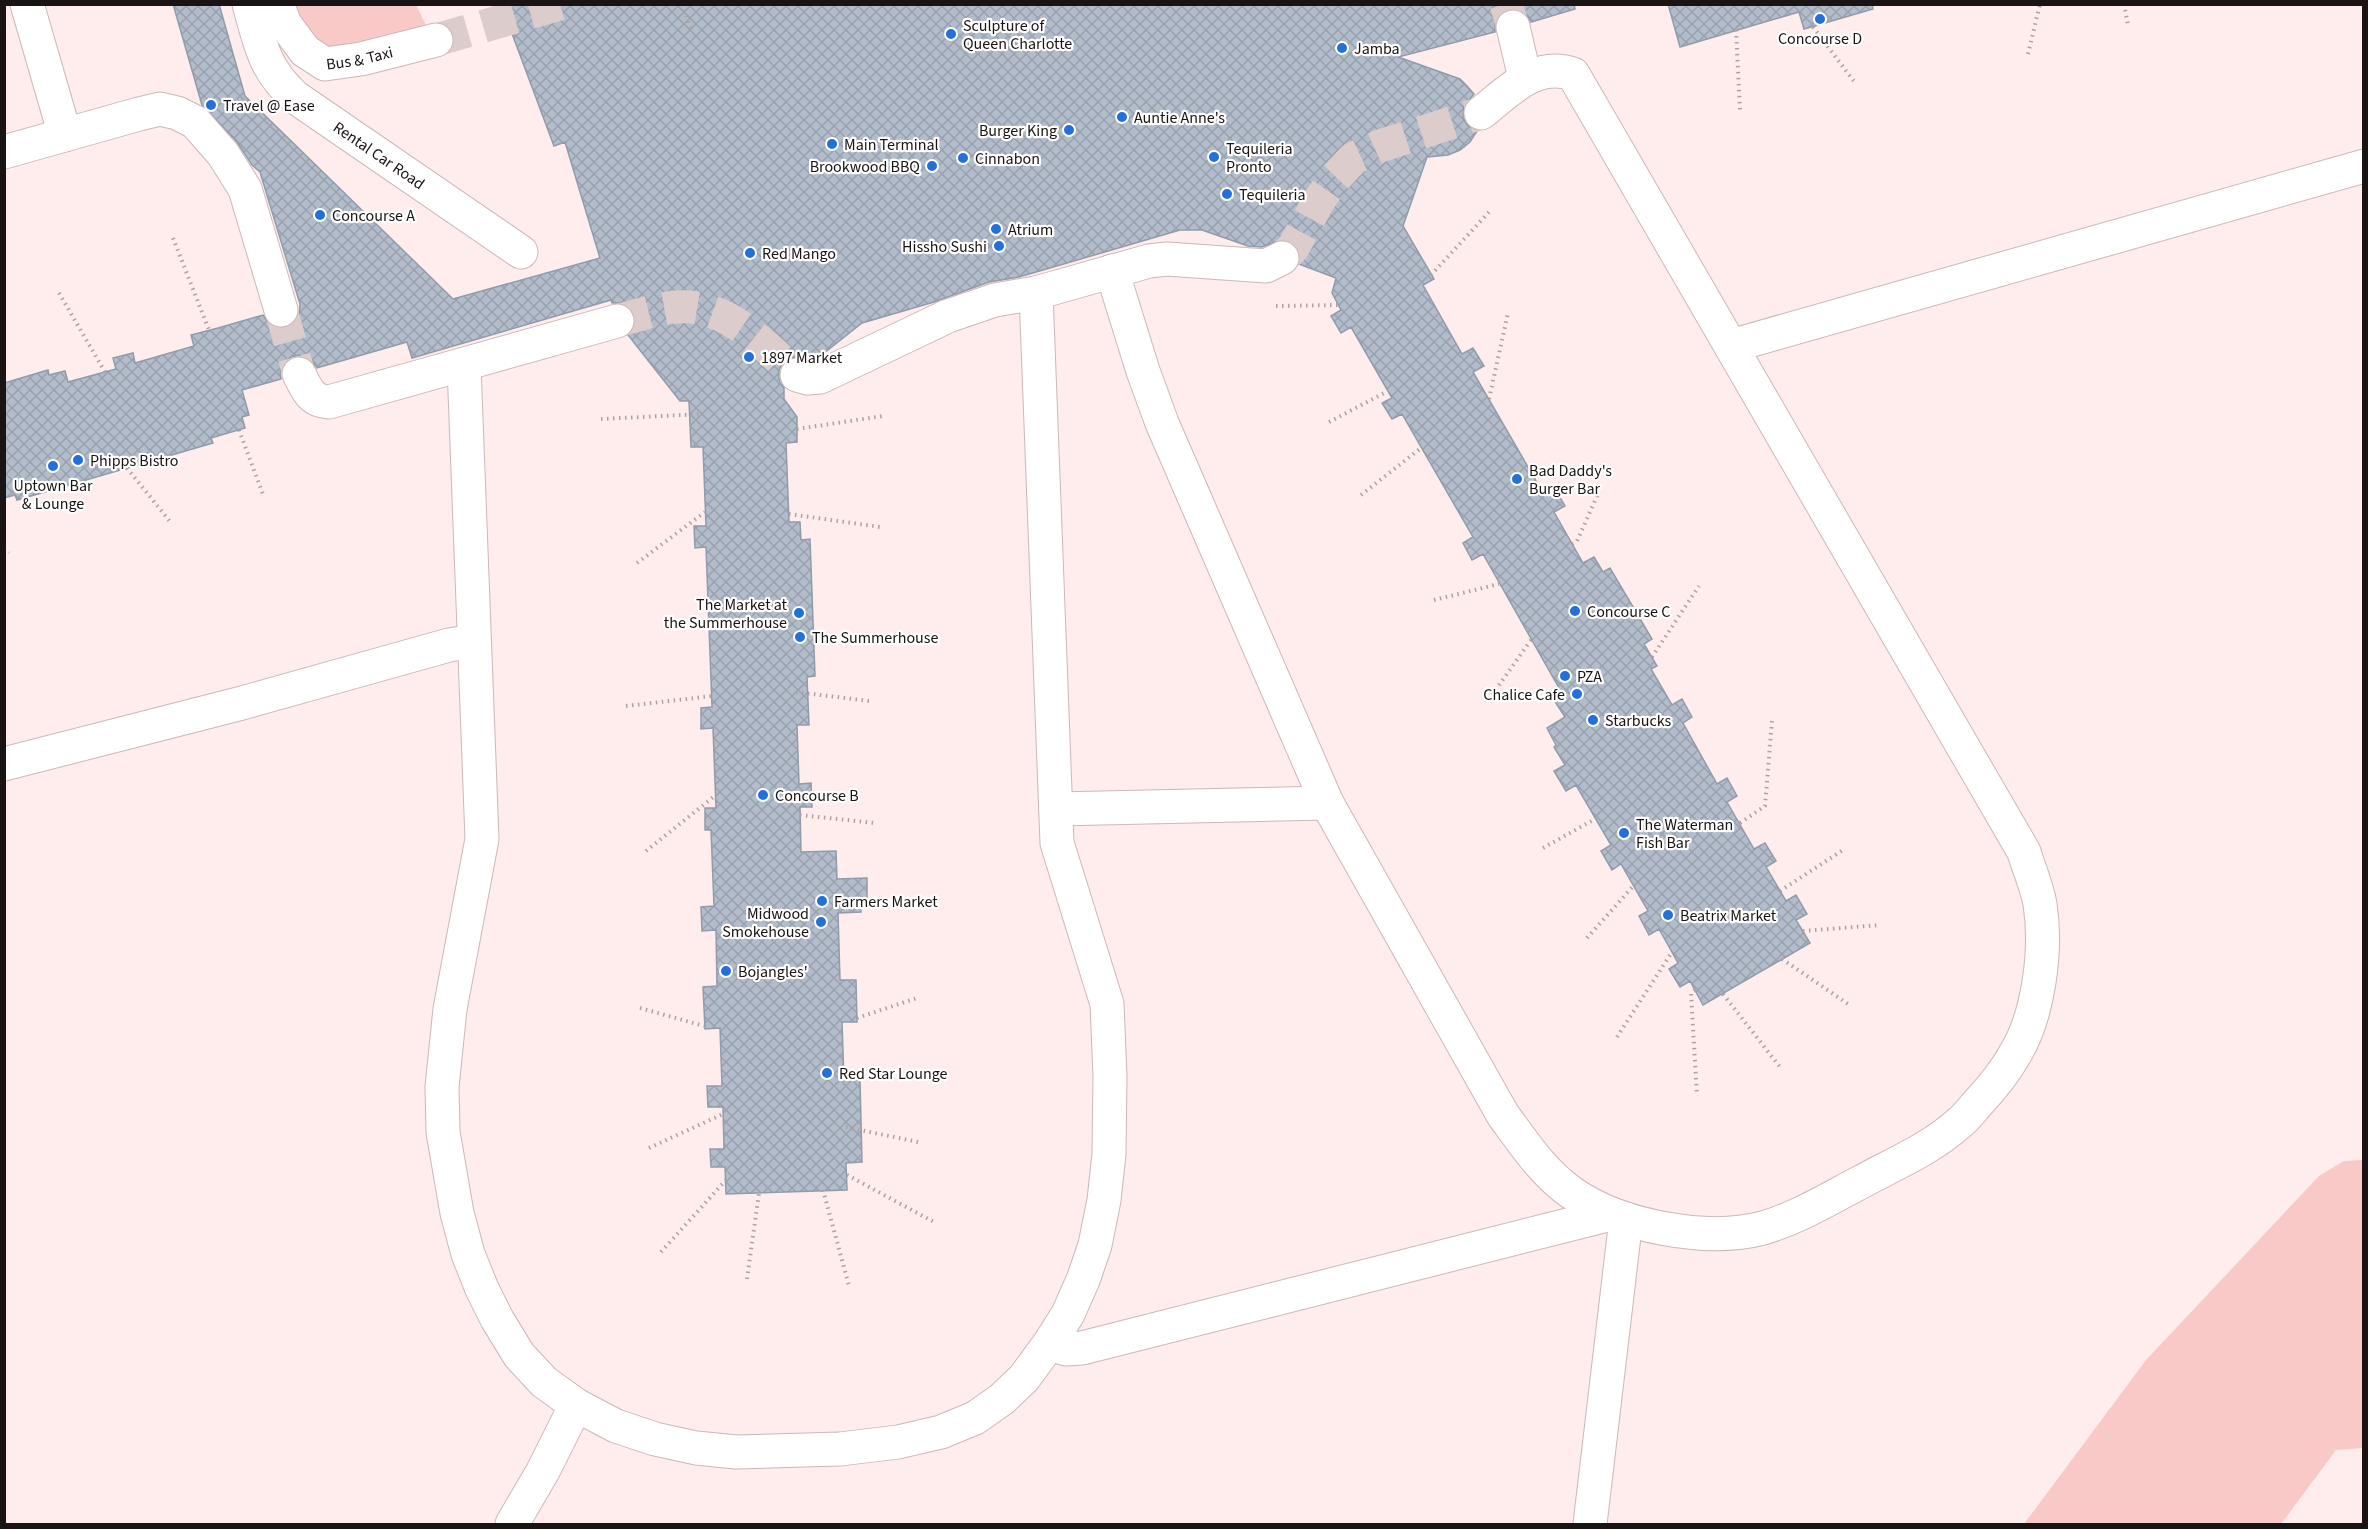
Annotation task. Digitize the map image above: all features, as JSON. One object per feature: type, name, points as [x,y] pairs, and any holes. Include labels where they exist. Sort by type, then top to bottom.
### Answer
[{"type":"lane","points":[[27,4],[65,135]]},
{"type":"lane","name":"Rental Car Road","points":[[249,4],[267,64],[279,83],[295,97],[521,252]]},
{"type":"lane","name":"Bus & Taxi","points":[[277,4],[285,24],[304,51],[325,64],[361,59],[436,40]]},
{"type":"lane","points":[[1513,27],[1525,78]]},
{"type":"lane","points":[[1112,271],[1162,423],[1327,803],[1503,1114],[1534,1157],[1571,1192],[1618,1217],[1679,1232],[1726,1232],[1762,1228],[1799,1214],[1922,1150],[1959,1124],[1988,1091],[2016,1053],[2032,1014],[2043,952],[2040,903],[2024,852],[1573,74],[1563,70],[1546,71],[1525,78],[1481,113]]},
{"type":"lane","points":[[4,152],[160,109],[177,113],[195,122],[223,154],[245,189],[281,310]]},
{"type":"lane","points":[[1731,346],[2364,165]]},
{"type":"lane","points":[[797,375],[808,378],[820,377],[948,316],[995,300],[1036,294],[1149,261],[1167,259],[1266,266],[1282,258]]},
{"type":"lane","points":[[464,366],[482,839],[450,1009],[442,1087],[443,1132],[457,1214],[468,1254],[482,1289],[497,1319],[519,1354],[544,1382],[576,1406],[616,1426],[655,1439],[696,1448],[736,1452],[840,1449],[898,1442],[941,1432],[975,1418],[1002,1399],[1024,1378],[1068,1314],[1095,1245],[1104,1200],[1109,1143],[1110,1076],[1107,1004],[1057,843],[1036,294]]},
{"type":"lane","points":[[299,374],[310,395],[319,401],[329,402],[464,366],[617,321]]},
{"type":"lane","points":[[4,765],[242,703],[449,645],[474,641]]},
{"type":"lane","points":[[1056,809],[1327,803]]},
{"type":"lane","points":[[1049,1344],[1066,1349],[1082,1348],[1618,1217]]},
{"type":"lane","points":[[1590,1524],[1618,1217]]},
{"type":"lane","points":[[512,1524],[543,1471],[576,1406]]},
{"type":"path","points":[[683,4],[691,32]]},
{"type":"path","points":[[2028,54],[2040,4]]},
{"type":"path","points":[[2124,4],[2128,25]]},
{"type":"path","points":[[1814,27],[1856,84]]},
{"type":"path","points":[[1736,30],[1740,110]]},
{"type":"path","points":[[1431,275],[1489,212]]},
{"type":"path","points":[[173,238],[209,330]]},
{"type":"path","points":[[59,293],[105,372]]},
{"type":"path","points":[[1276,306],[1338,305]]},
{"type":"path","points":[[1489,399],[1508,313]]},
{"type":"path","points":[[1329,422],[1388,391]]},
{"type":"path","points":[[601,419],[702,414]]},
{"type":"path","points":[[797,429],[883,416]]},
{"type":"path","points":[[239,430],[264,497]]},
{"type":"path","points":[[1361,495],[1421,448]]},
{"type":"path","points":[[127,468],[172,524]]},
{"type":"path","points":[[1572,544],[1577,541],[1598,494]]},
{"type":"path","points":[[638,563],[705,512]]},
{"type":"path","points":[[789,514],[880,527]]},
{"type":"path","points":[[4,549],[9,554]]},
{"type":"path","points":[[1434,600],[1499,584]]},
{"type":"path","points":[[1652,657],[1699,586]]},
{"type":"path","points":[[1492,695],[1531,640]]},
{"type":"path","points":[[796,692],[869,701]]},
{"type":"path","points":[[626,706],[712,696]]},
{"type":"path","points":[[1740,824],[1765,806],[1772,720]]},
{"type":"path","points":[[646,851],[716,795]]},
{"type":"path","points":[[800,814],[875,823]]},
{"type":"path","points":[[1542,848],[1595,819]]},
{"type":"path","points":[[1780,891],[1843,850]]},
{"type":"path","points":[[1587,938],[1634,885]]},
{"type":"path","points":[[1803,931],[1880,926]]},
{"type":"path","points":[[1617,1037],[1672,952]]},
{"type":"path","points":[[1782,959],[1851,1006]]},
{"type":"path","points":[[1695,990],[1691,993],[1697,1096]]},
{"type":"path","points":[[1724,993],[1780,1067]]},
{"type":"path","points":[[857,1018],[916,998]]},
{"type":"path","points":[[640,1008],[705,1026]]},
{"type":"path","points":[[649,1148],[723,1114]]},
{"type":"path","points":[[846,1127],[918,1142]]},
{"type":"path","points":[[847,1175],[934,1222]]},
{"type":"path","points":[[661,1252],[726,1180]]},
{"type":"path","points":[[824,1190],[849,1286]]},
{"type":"path","points":[[747,1280],[759,1193]]},
{"type":"shaded area","points":[[295,5],[416,5],[429,31],[339,54],[307,36]]},
{"type":"shaded area","points":[[2363,1160],[2363,1448],[2336,1450],[2281,1524],[2024,1524],[2146,1360],[2319,1176],[2344,1161]]},
{"type":"building","points":[[173,4],[219,4],[245,96],[453,299],[600,258],[565,142],[554,146],[501,4],[1574,4],[1575,9],[1531,22],[1527,15],[1519,9],[1508,9],[1501,13],[1495,21],[1495,32],[1398,57],[1460,79],[1474,94],[1464,106],[1463,117],[1467,125],[1477,131],[1470,142],[1460,150],[1448,155],[1427,157],[1403,226],[1434,279],[1423,285],[1462,354],[1473,348],[1484,366],[1473,372],[1543,493],[1554,487],[1565,506],[1554,512],[1583,563],[1594,557],[1603,572],[1610,568],[1652,639],[1644,644],[1657,666],[1651,669],[1672,705],[1682,699],[1692,717],[1683,723],[1717,784],[1727,778],[1737,796],[1727,802],[1754,849],[1765,843],[1776,861],[1766,867],[1786,901],[1796,895],[1807,914],[1796,920],[1810,943],[1703,1005],[1690,981],[1680,987],[1669,969],[1678,963],[1659,929],[1649,935],[1639,916],[1648,911],[1621,864],[1612,870],[1601,851],[1611,845],[1576,785],[1566,791],[1554,771],[1565,765],[1554,747],[1556,745],[1547,728],[1565,717],[1550,694],[1559,688],[1483,554],[1472,560],[1463,543],[1473,537],[1402,414],[1392,419],[1382,403],[1392,398],[1351,327],[1341,333],[1331,316],[1341,310],[1332,293],[1336,278],[1299,264],[1301,259],[1298,249],[1292,242],[1284,239],[1262,247],[1248,246],[1202,230],[1180,230],[1019,277],[989,282],[934,302],[862,323],[819,357],[810,359],[792,357],[783,362],[779,370],[779,379],[784,388],[784,399],[797,417],[797,442],[786,443],[789,522],[800,522],[801,540],[810,539],[815,676],[807,677],[809,725],[797,725],[799,784],[811,783],[812,807],[800,807],[801,852],[836,851],[837,879],[867,878],[867,899],[860,899],[861,912],[838,913],[840,980],[856,980],[857,1022],[842,1022],[844,1081],[860,1080],[862,1162],[846,1163],[847,1190],[726,1194],[725,1167],[711,1167],[710,1149],[724,1149],[723,1107],[708,1107],[707,1086],[722,1086],[720,1028],[705,1029],[703,987],[717,986],[716,930],[702,931],[701,907],[714,906],[711,830],[705,830],[705,808],[716,808],[713,728],[701,729],[701,708],[712,707],[706,547],[695,548],[694,526],[706,526],[703,447],[691,447],[689,401],[680,401],[628,335],[635,325],[635,315],[630,307],[621,303],[612,303],[611,300],[412,358],[407,342],[317,368],[309,358],[299,355],[291,357],[283,364],[280,372],[281,379],[242,390],[249,415],[242,417],[245,428],[211,438],[213,443],[17,500],[15,495],[4,498],[4,383],[48,370],[49,375],[65,371],[68,382],[116,369],[113,358],[133,353],[135,363],[194,346],[191,335],[263,315],[269,324],[277,328],[286,328],[294,323],[299,315],[300,304],[260,172],[252,165],[237,142],[202,105]]},
{"type":"building","points":[[1668,4],[1872,4],[1873,9],[1804,29],[1799,12],[1680,47]]},
{"type":"tunnel","points":[[436,40],[560,4]]},
{"type":"tunnel","points":[[1506,4],[1513,27]]},
{"type":"tunnel","points":[[1282,258],[1293,248],[1318,202],[1334,179],[1354,158],[1380,146],[1481,113]]},
{"type":"tunnel","points":[[617,321],[676,307],[712,312],[743,328],[797,375]]},
{"type":"tunnel","points":[[281,310],[299,374]]},
{"type":"place","name":"Concourse D","points":[[1820,19]]},
{"type":"place","name":"Sculpture of Queen Charlotte","points":[[951,34]]},
{"type":"place","name":"Jamba","points":[[1342,48]]},
{"type":"place","name":"Travel @ Ease","points":[[211,105]]},
{"type":"place","name":"Auntie Anne's","points":[[1122,117]]},
{"type":"place","name":"Burger King","points":[[1069,130]]},
{"type":"place","name":"Main Terminal","points":[[832,144]]},
{"type":"place","name":"Tequileria Pronto","points":[[1214,157]]},
{"type":"place","name":"Cinnabon","points":[[963,158]]},
{"type":"place","name":"Brookwood BBQ","points":[[932,166]]},
{"type":"place","name":"Tequileria","points":[[1227,194]]},
{"type":"place","name":"Concourse A","points":[[320,215]]},
{"type":"place","name":"Atrium","points":[[996,229]]},
{"type":"place","name":"Hissho Sushi","points":[[999,246]]},
{"type":"place","name":"Red Mango","points":[[750,253]]},
{"type":"place","name":"1897 Market","points":[[749,357]]},
{"type":"place","name":"Phipps Bistro","points":[[78,460]]},
{"type":"place","name":"Uptown Bar & Lounge","points":[[53,466]]},
{"type":"place","name":"Bad Daddy's Burger Bar","points":[[1517,479]]},
{"type":"place","name":"Concourse C","points":[[1575,611]]},
{"type":"place","name":"The Market at the Summerhouse","points":[[799,613]]},
{"type":"place","name":"The Summerhouse","points":[[800,637]]},
{"type":"place","name":"PZA","points":[[1565,676]]},
{"type":"place","name":"Chalice Cafe","points":[[1577,694]]},
{"type":"place","name":"Starbucks","points":[[1593,720]]},
{"type":"place","name":"Concourse B","points":[[763,795]]},
{"type":"place","name":"The Waterman Fish Bar","points":[[1624,833]]},
{"type":"place","name":"Farmers Market","points":[[822,901]]},
{"type":"place","name":"Beatrix Market","points":[[1668,915]]},
{"type":"place","name":"Midwood Smokehouse","points":[[821,922]]},
{"type":"place","name":"Bojangles'","points":[[726,971]]},
{"type":"place","name":"Red Star Lounge","points":[[827,1073]]}]
